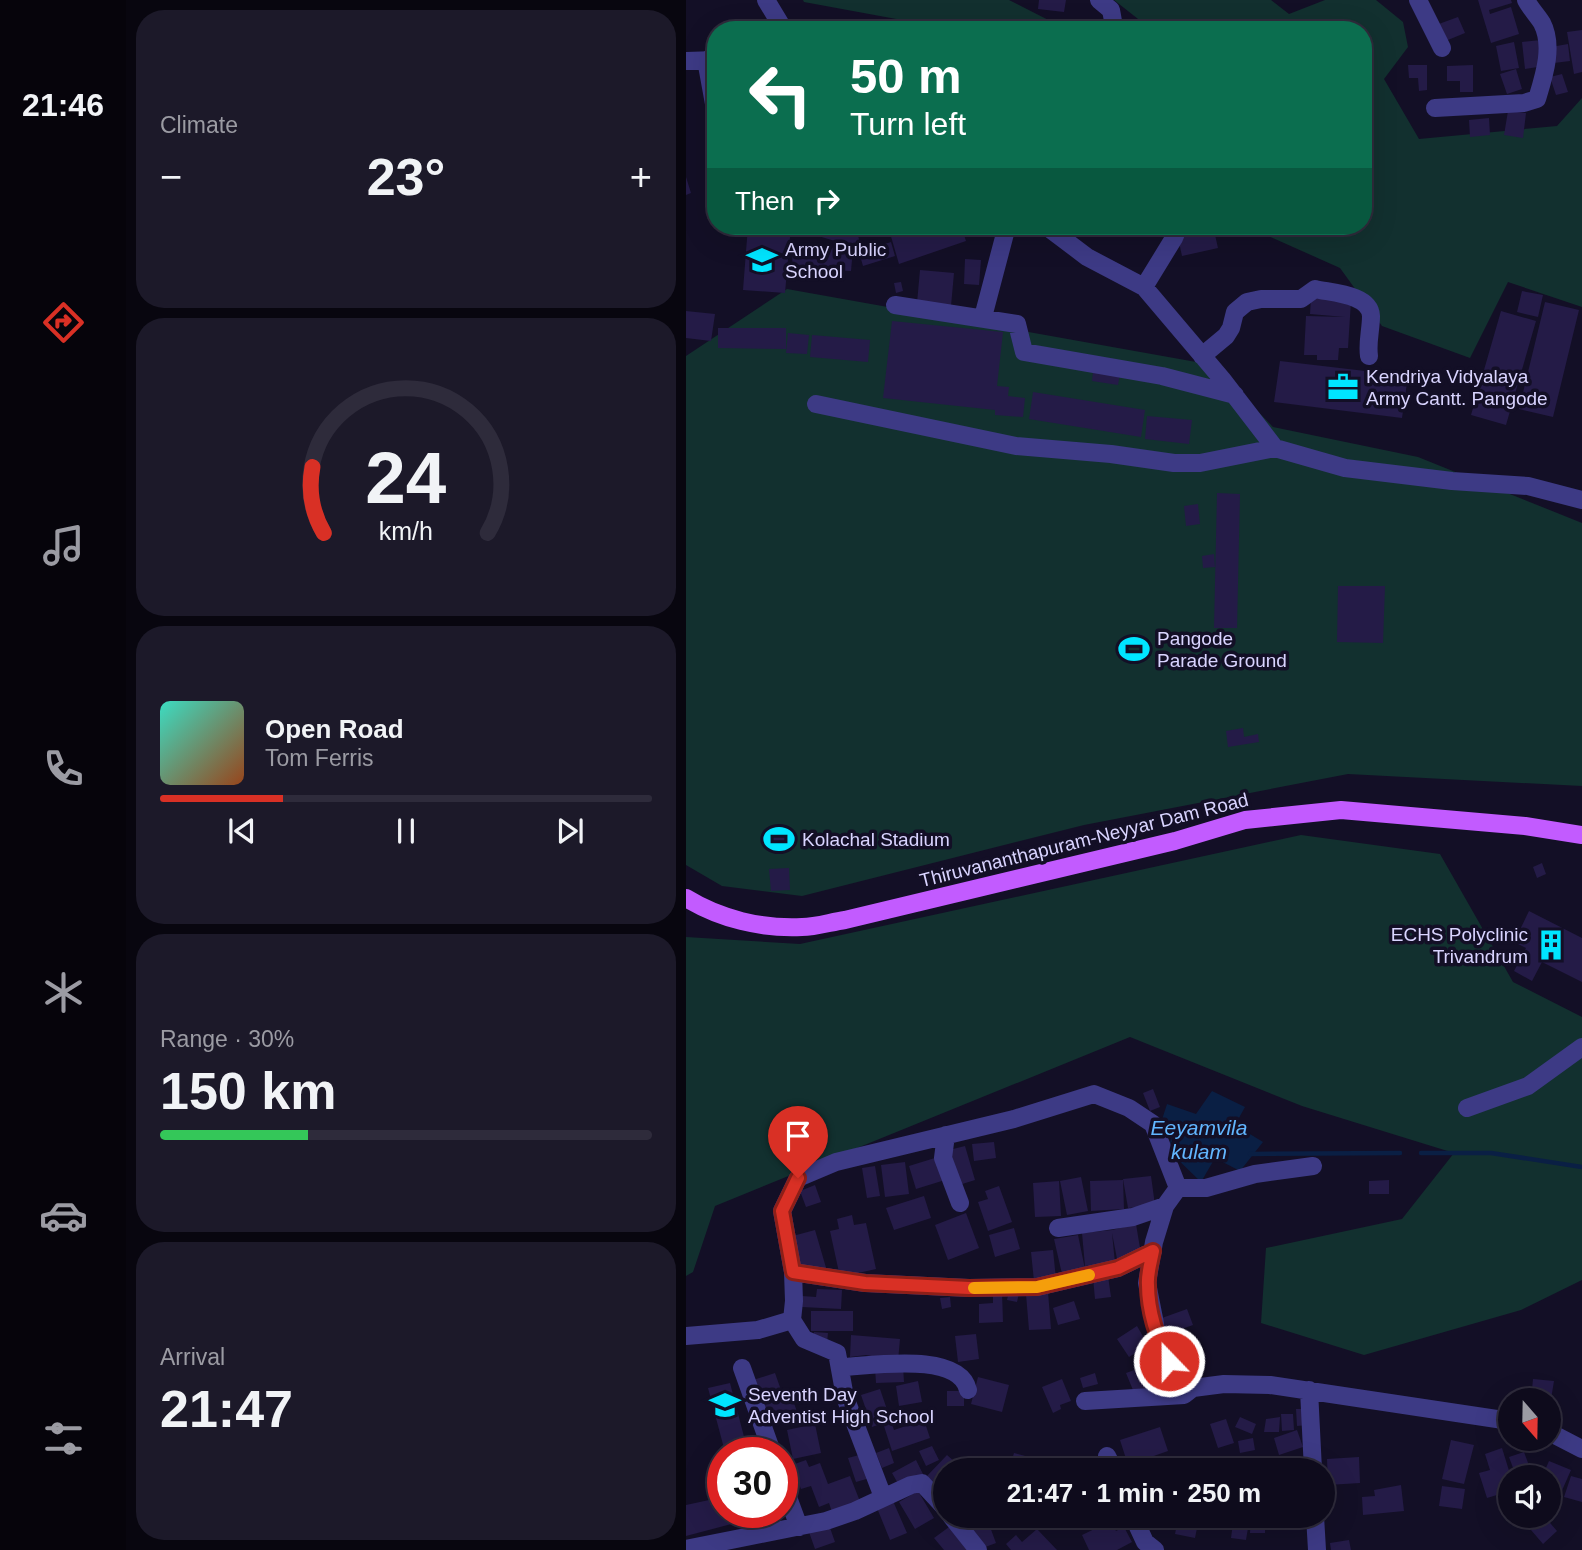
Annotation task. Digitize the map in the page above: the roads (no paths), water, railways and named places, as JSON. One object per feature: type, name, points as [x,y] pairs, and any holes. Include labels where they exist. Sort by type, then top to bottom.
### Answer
[{"type":"main road","name":"Thiruvananthapuram-Neyyar Dam Road","points":[[686,898],[706,910],[744,922],[802,928],[1174,841],[1245,820],[1341,810],[1525,826],[1582,835]]},
{"type":"street","points":[[766,0],[779,21]]},
{"type":"street","points":[[1099,0],[1111,10],[1113,21]]},
{"type":"street","points":[[1418,0],[1442,48]]},
{"type":"street","points":[[1435,108],[1524,103],[1538,99],[1547,62],[1546,38],[1542,24],[1526,0]]},
{"type":"street","points":[[686,61],[707,60]]},
{"type":"street","points":[[983,317],[1005,235]]},
{"type":"street","points":[[1058,235],[1087,257],[1144,288],[1235,395],[1275,448]]},
{"type":"street","points":[[1144,288],[1175,235]]},
{"type":"street","points":[[1202,356],[1226,336],[1235,312],[1247,302],[1262,299],[1301,299],[1315,289],[1362,300],[1369,308],[1369,356]]},
{"type":"street","points":[[895,305],[1017,324],[1024,352],[1162,376],[1235,395]]},
{"type":"street","points":[[816,404],[1016,446],[1111,454],[1174,463],[1200,463],[1275,448],[1345,468],[1452,481],[1528,486],[1582,500]]},
{"type":"street","points":[[1467,1108],[1528,1086],[1582,1047]]},
{"type":"street","points":[[883,1497],[845,1397],[837,1353],[804,1339],[792,1320],[793,1272],[782,1211],[798,1178],[836,1162],[1014,1119],[1094,1094],[1129,1108],[1153,1124],[1178,1188]]},
{"type":"street","points":[[946,1135],[943,1157],[960,1203]]},
{"type":"street","points":[[1178,1188],[1206,1188],[1255,1174],[1313,1167]]},
{"type":"street","points":[[1178,1188],[1165,1206],[1147,1283],[1159,1344],[1178,1378],[1193,1388]]},
{"type":"street","points":[[1058,1228],[1133,1217],[1165,1206]]},
{"type":"street","points":[[793,1272],[865,1283],[969,1288],[1037,1287],[1118,1268],[1153,1251]]},
{"type":"street","points":[[686,1336],[758,1330],[792,1320]]},
{"type":"street","points":[[841,1367],[896,1362],[945,1368],[962,1377],[968,1390]]},
{"type":"street","points":[[743,1368],[767,1437]]},
{"type":"street","points":[[1085,1401],[1184,1395],[1193,1388],[1224,1384],[1270,1385],[1498,1419]]},
{"type":"street","points":[[1310,1390],[1313,1458]]},
{"type":"street","points":[[1561,1438],[1582,1449]]},
{"type":"street","points":[[686,1549],[799,1527],[855,1511],[912,1485],[922,1483],[933,1494]]},
{"type":"street","points":[[961,1528],[978,1550]]},
{"type":"street","points":[[1139,1528],[1145,1542],[1155,1550]]},
{"type":"street","points":[[1316,1528],[1317,1550]]},
{"type":"water","name":"Eeyamvila kulam","points":[[1212,1091],[1245,1107],[1235,1125],[1263,1142],[1240,1171],[1215,1158],[1201,1182],[1168,1150],[1172,1135],[1159,1129],[1167,1104],[1196,1114]]},
{"type":"waterway","points":[[1250,1154],[1400,1153]]},
{"type":"waterway","points":[[1421,1153],[1491,1153],[1582,1167]]},
{"type":"place","name":"Army Public School","points":[[762,260]]},
{"type":"place","name":"Kendriya Vidyalaya Army Cantt. Pangode","points":[[1343,387]]},
{"type":"place","name":"Pangode Parade Ground","points":[[1134,649]]},
{"type":"place","name":"Kolachal Stadium","points":[[779,839]]},
{"type":"place","name":"ECHS Polyclinic Trivandrum","points":[[1551,945]]},
{"type":"place","name":"Seventh Day Adventist High School","points":[[725,1405]]}]
